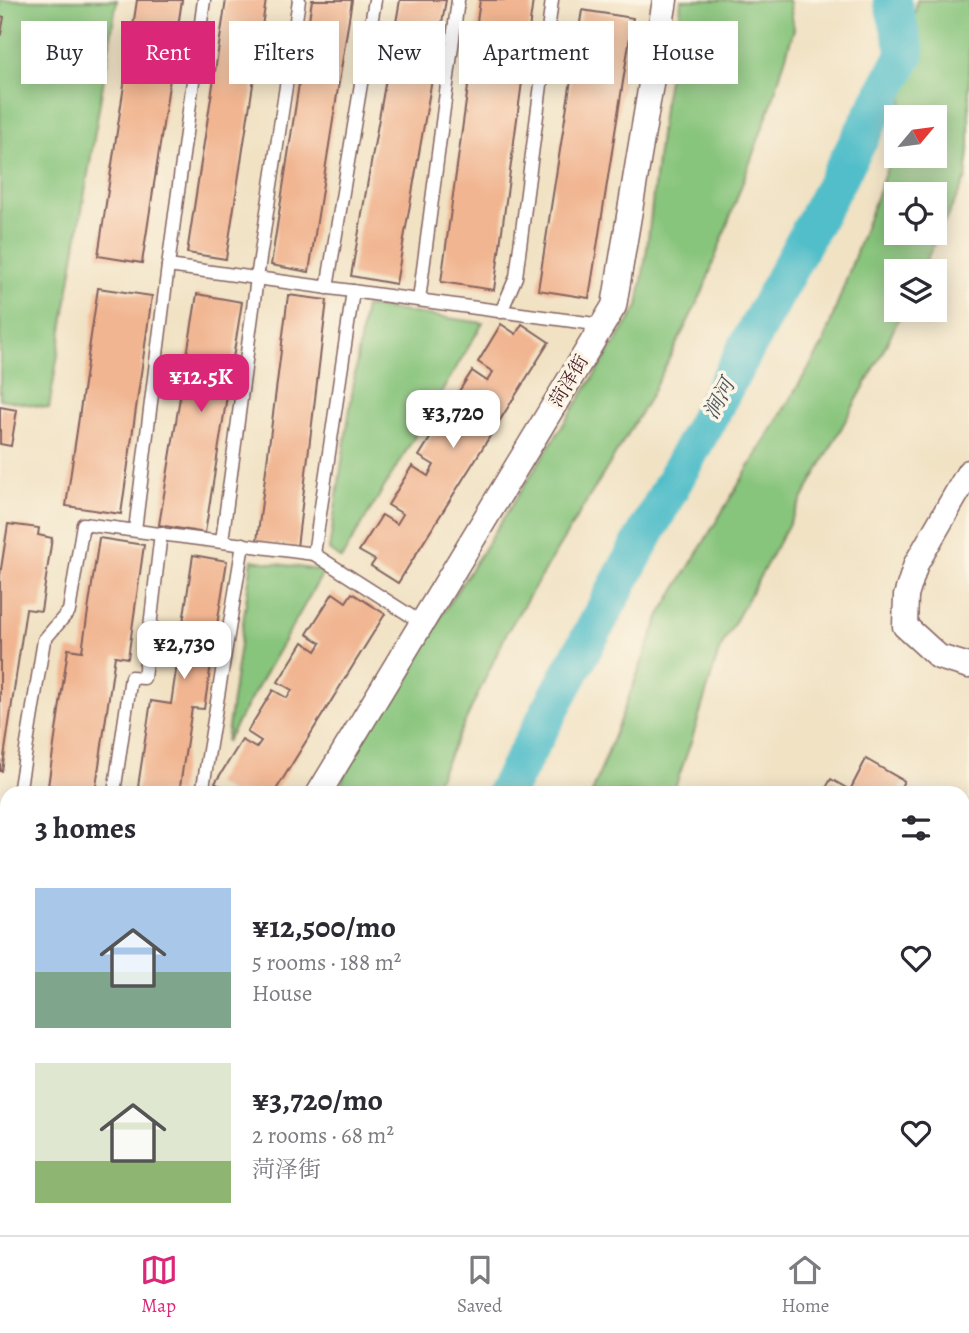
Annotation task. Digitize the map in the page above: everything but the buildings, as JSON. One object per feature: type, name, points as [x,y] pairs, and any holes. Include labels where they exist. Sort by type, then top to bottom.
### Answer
[{"type":"street","name":"菏泽街","points":[[323,786],[614,306],[665,0]]},
{"type":"street","points":[[969,472],[916,564],[906,596],[905,626],[939,657],[969,666]]},
{"type":"lane","points":[[135,530],[204,0]]},
{"type":"lane","points":[[222,541],[257,278],[299,0]]},
{"type":"lane","points":[[327,288],[375,0]]},
{"type":"lane","points":[[419,300],[458,0]]},
{"type":"lane","points":[[501,312],[516,277],[552,0]]},
{"type":"lane","points":[[168,266],[602,325]]},
{"type":"lane","points":[[314,554],[354,291]]},
{"type":"lane","points":[[20,786],[44,640],[69,611],[83,524],[314,554],[422,623]]},
{"type":"lane","points":[[115,786],[131,677],[144,678],[161,533]]},
{"type":"lane","points":[[203,786],[243,544]]},
{"type":"green space","points":[[0,0],[117,0],[107,60],[107,21],[21,21],[21,84],[103,84],[49,408],[0,399]]},
{"type":"green space","points":[[681,0],[789,0],[794,29],[772,102],[703,291],[649,399],[507,632],[439,777],[432,786],[340,786],[350,759],[638,307],[667,84],[738,84],[738,21],[679,21]]},
{"type":"green space","points":[[917,0],[969,0],[969,150],[966,178],[947,217],[947,182],[884,182],[884,245],[934,245],[927,259],[884,259],[884,322],[897,322],[719,651],[675,786],[595,786],[660,615],[822,346],[887,168],[947,168],[947,105],[902,105]]},
{"type":"green space","points":[[365,306],[483,323],[341,559],[329,550]]},
{"type":"green space","points":[[252,560],[324,571],[226,742]]},
{"type":"waterway","name":"涧河","points":[[509,786],[906,53],[892,0]]}]
